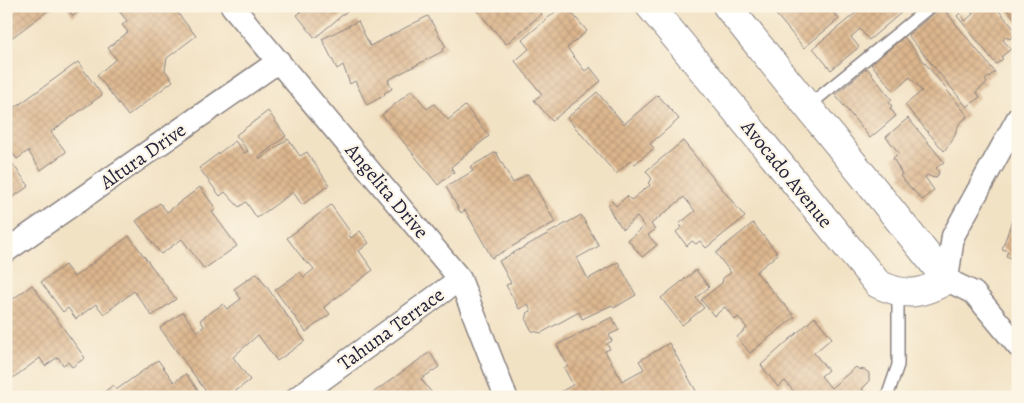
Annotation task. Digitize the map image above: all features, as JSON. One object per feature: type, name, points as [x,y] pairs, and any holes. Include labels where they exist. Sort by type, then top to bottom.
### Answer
[{"type":"street","name":"Angelita Drive","points":[[232,6],[460,279],[506,397]]},
{"type":"street","points":[[726,6],[947,280],[974,293],[1018,346]]},
{"type":"street","name":"Avocado Avenue","points":[[655,8],[878,284],[898,293],[926,292],[947,280]]},
{"type":"street","name":"Altura Drive","points":[[6,251],[279,60]]},
{"type":"street","points":[[947,280],[953,236],[1018,118]]},
{"type":"street","name":"Tahuna Terrace","points":[[298,397],[460,279]]},
{"type":"lane","points":[[807,107],[931,6]]},
{"type":"lane","points":[[887,397],[898,365],[898,293]]},
{"type":"building","points":[[6,6],[54,6],[6,42]]},
{"type":"building","points":[[66,6],[85,6],[73,16]]},
{"type":"building","points":[[119,6],[172,6],[196,36],[167,58],[165,70],[173,81],[128,116],[97,75],[116,59],[108,48],[128,32],[122,25],[127,21],[117,8]]},
{"type":"building","points":[[287,6],[353,6],[315,38],[297,15],[301,12],[297,7]]},
{"type":"building","points":[[473,6],[535,6],[542,14],[506,44]]},
{"type":"building","points":[[562,6],[566,6],[587,31],[567,48],[585,71],[590,67],[601,81],[552,121],[534,100],[542,94],[515,61],[529,49],[522,40]]},
{"type":"building","points":[[769,6],[828,6],[839,19],[804,48]]},
{"type":"building","points":[[864,6],[909,6],[869,40],[860,29],[851,37],[859,47],[831,70],[813,48]]},
{"type":"building","points":[[967,6],[995,6],[1015,30],[1015,34],[1010,39],[1006,37],[1003,40],[1011,49],[996,64],[957,16],[960,13],[965,21],[973,14]]},
{"type":"building","points":[[1004,6],[1018,6],[1018,23]]},
{"type":"building","points":[[942,7],[995,72],[985,80],[987,83],[976,92],[980,97],[967,107],[908,35]]},
{"type":"building","points":[[428,16],[446,47],[443,51],[388,80],[392,89],[367,105],[355,81],[350,84],[343,65],[337,69],[322,39],[358,21],[370,46]]},
{"type":"building","points":[[904,37],[968,116],[959,124],[952,141],[944,151],[905,105],[922,91],[910,77],[894,91],[871,64]]},
{"type":"building","points":[[78,62],[102,95],[51,132],[66,152],[41,170],[28,151],[17,159],[6,145],[6,114]]},
{"type":"building","points":[[867,68],[892,100],[889,102],[892,106],[890,108],[896,116],[870,138],[835,95]]},
{"type":"building","points":[[412,90],[427,109],[434,104],[448,120],[465,106],[489,136],[451,167],[454,172],[438,185],[382,115]]},
{"type":"building","points":[[597,92],[624,124],[658,95],[679,119],[650,144],[654,148],[635,164],[631,160],[616,174],[567,118]]},
{"type":"building","points":[[268,111],[286,136],[259,157],[260,159],[288,139],[300,156],[307,152],[329,185],[302,205],[293,192],[257,218],[246,202],[239,207],[225,192],[220,196],[199,168],[235,141],[244,153],[248,151],[236,135]]},
{"type":"building","points":[[908,118],[944,162],[936,168],[939,172],[937,177],[934,178],[927,175],[925,177],[934,190],[922,200],[900,176],[902,174],[893,158],[899,153],[886,137]]},
{"type":"building","points":[[683,141],[745,217],[706,248],[700,241],[696,244],[692,241],[687,246],[676,232],[682,227],[679,224],[695,211],[684,197],[651,224],[655,230],[648,235],[657,245],[642,257],[628,240],[644,226],[637,217],[623,229],[613,216],[608,205],[612,201],[616,206],[627,196],[631,200],[650,185],[648,183],[652,179],[646,171]]},
{"type":"building","points":[[496,152],[513,183],[528,174],[555,222],[492,258],[465,210],[461,213],[446,187],[473,171],[470,167]]},
{"type":"building","points":[[6,155],[29,186],[6,202]]},
{"type":"building","points":[[200,187],[216,209],[212,212],[237,246],[204,269],[182,239],[161,254],[136,221],[160,203],[167,212]]},
{"type":"building","points":[[331,205],[351,233],[349,235],[351,238],[360,231],[369,243],[359,251],[373,270],[324,307],[330,314],[306,332],[275,290],[300,272],[304,277],[314,269],[309,263],[307,264],[287,238]]},
{"type":"building","points":[[581,215],[599,246],[577,258],[588,279],[618,262],[636,295],[614,308],[612,305],[582,319],[579,312],[541,333],[532,331],[526,320],[528,312],[531,311],[528,304],[519,309],[506,285],[511,283],[499,261]]},
{"type":"building","points":[[1013,218],[1018,219],[1018,261],[1006,256],[1008,251],[1002,249]]},
{"type":"building","points":[[753,223],[778,254],[756,272],[795,317],[750,353],[737,337],[747,328],[738,317],[735,320],[725,307],[714,316],[701,300],[722,283],[723,278],[731,273],[716,253]]},
{"type":"building","points":[[129,236],[176,299],[152,316],[134,291],[104,314],[96,304],[76,319],[68,308],[63,312],[41,282],[65,265],[74,277]]},
{"type":"building","points":[[696,270],[709,287],[696,298],[704,308],[682,325],[661,298]]},
{"type":"building","points":[[257,273],[305,341],[277,361],[258,335],[233,357],[250,380],[228,397],[210,397],[160,328],[183,312],[197,332],[204,326],[200,320],[223,304],[227,309],[241,299],[234,289]]},
{"type":"building","points":[[32,285],[85,358],[72,367],[68,362],[63,365],[58,357],[45,366],[40,358],[6,383],[6,304]]},
{"type":"building","points":[[612,317],[619,330],[609,335],[612,341],[607,344],[610,349],[605,351],[622,381],[644,369],[639,361],[669,343],[696,391],[687,397],[561,397],[562,391],[573,385],[564,368],[568,366],[557,345]]},
{"type":"building","points":[[815,317],[832,338],[814,353],[828,370],[821,376],[831,388],[856,367],[865,370],[869,373],[869,382],[862,389],[866,393],[862,397],[787,397],[794,392],[785,381],[778,387],[761,365]]},
{"type":"building","points":[[430,352],[439,367],[421,379],[435,397],[367,397]]},
{"type":"building","points":[[158,360],[174,382],[186,374],[203,397],[98,397],[113,385],[116,390]]}]
